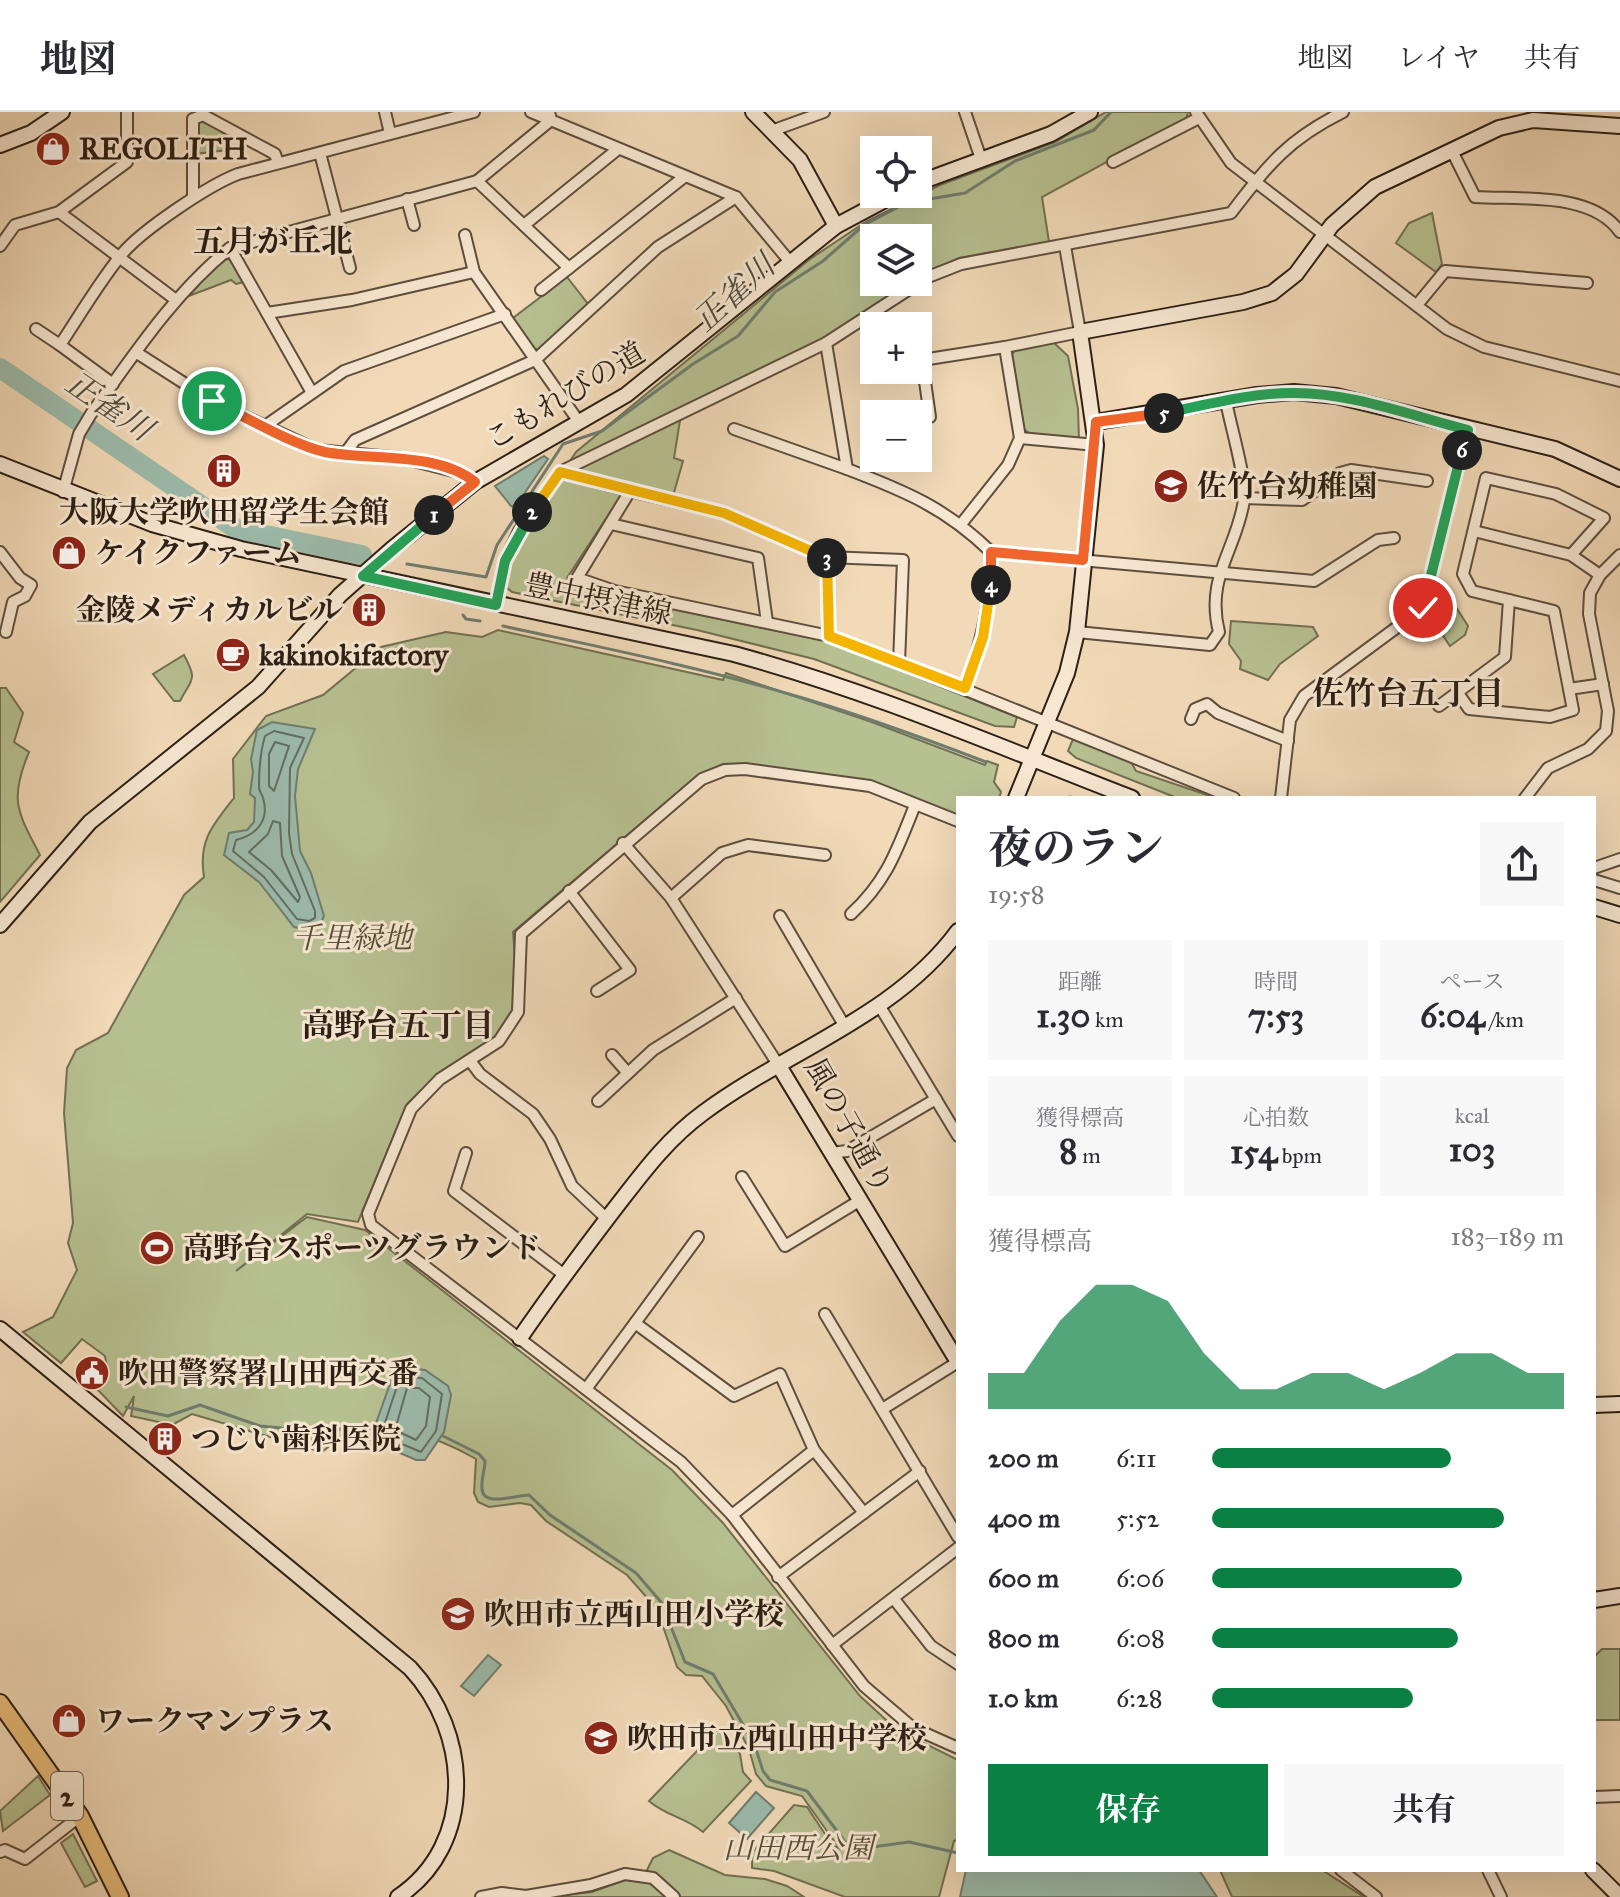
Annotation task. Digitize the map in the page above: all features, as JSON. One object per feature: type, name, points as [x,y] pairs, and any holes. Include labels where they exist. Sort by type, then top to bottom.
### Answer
[{"type":"main road","name":"2","points":[[0,1703],[80,1816],[120,1897]]},
{"type":"street","points":[[0,246],[15,225],[59,212],[127,162],[127,112]]},
{"type":"street","points":[[385,112],[390,133]]},
{"type":"street","points":[[60,345],[120,256],[216,183],[278,163],[474,112]]},
{"type":"street","points":[[531,112],[550,116],[618,149],[736,197],[790,262]]},
{"type":"street","points":[[753,112],[774,130],[800,160],[836,226]]},
{"type":"street","points":[[774,130],[824,112]]},
{"type":"street","points":[[965,112],[981,159]]},
{"type":"street","points":[[932,178],[1051,134],[1090,112]]},
{"type":"street","points":[[496,605],[505,561],[519,531],[560,472],[826,343],[928,277],[961,264],[1231,213],[1281,151],[1307,130],[1343,112]]},
{"type":"street","points":[[0,145],[52,115]]},
{"type":"street","points":[[193,198],[193,119],[203,115],[275,154],[278,163]]},
{"type":"street","points":[[1113,162],[1198,115],[1224,155],[1255,183],[1447,329],[1484,347],[1620,381]]},
{"type":"street","points":[[63,492],[79,434],[91,414],[176,300],[201,272],[230,248],[477,181],[550,116]]},
{"type":"street","points":[[928,400],[922,360],[1243,302],[1272,293],[1296,274],[1353,204],[1375,187],[1499,128],[1533,120],[1620,126]]},
{"type":"street","points":[[524,225],[618,149]]},
{"type":"street","points":[[1452,151],[1475,197],[1569,203],[1593,209],[1620,232]]},
{"type":"street","points":[[320,153],[350,268]]},
{"type":"street","points":[[541,290],[684,177]]},
{"type":"street","points":[[477,181],[569,268]]},
{"type":"street","points":[[346,452],[355,440],[535,360],[658,247],[736,197]]},
{"type":"street","points":[[407,199],[414,225]]},
{"type":"street","name":"こもれびの道","points":[[0,925],[90,822],[258,687],[340,595],[475,482],[579,422],[662,369],[836,226],[870,208]]},
{"type":"street","points":[[59,212],[176,300]]},
{"type":"street","points":[[465,235],[474,272],[579,422]]},
{"type":"street","points":[[1017,796],[1067,673],[1077,632],[1096,445],[1096,422],[1065,246]]},
{"type":"street","points":[[230,248],[311,391]]},
{"type":"street","points":[[1417,305],[1445,271],[1587,283]]},
{"type":"street","points":[[267,313],[352,300],[474,272]]},
{"type":"street","points":[[265,426],[311,391],[344,371],[505,314]]},
{"type":"street","points":[[36,329],[113,384]]},
{"type":"street","points":[[826,343],[847,469]]},
{"type":"street","points":[[962,523],[1008,465],[1020,438],[1005,347]]},
{"type":"street","points":[[137,353],[212,401],[317,450],[402,458],[461,473],[475,482]]},
{"type":"street","points":[[1096,422],[1294,392],[1336,396],[1555,449],[1620,479]]},
{"type":"street","points":[[1077,632],[1210,645],[1219,632],[1214,613],[1219,571],[1244,498],[1226,401]]},
{"type":"street","points":[[734,429],[912,493],[962,523],[991,552],[1314,581],[1378,540],[1394,538]]},
{"type":"street","points":[[1281,796],[1290,720],[1304,696],[1425,613],[1468,430]]},
{"type":"street","points":[[1020,438],[1096,445]]},
{"type":"street","name":"豊中摂津線","points":[[0,464],[63,492],[174,531],[363,576],[734,654],[805,673],[1127,796]]},
{"type":"street","points":[[1244,498],[1302,500],[1338,468],[1427,481]]},
{"type":"street","points":[[560,472],[724,513],[827,557],[903,560],[899,663]]},
{"type":"street","points":[[1458,693],[1469,709],[1550,717],[1573,710],[1554,611],[1472,591],[1463,574],[1486,478],[1556,494],[1604,518],[1571,555]]},
{"type":"street","points":[[630,491],[577,578],[615,591],[829,636],[1229,796]]},
{"type":"street","points":[[611,524],[758,558],[767,622]]},
{"type":"street","points":[[1474,531],[1571,555],[1600,575]]},
{"type":"street","points":[[0,552],[20,578],[31,585],[25,596],[13,602],[6,632]]},
{"type":"street","points":[[965,688],[983,637],[991,590],[991,552]]},
{"type":"street","points":[[1527,796],[1548,768],[1600,740],[1614,722],[1589,614],[1590,593],[1600,575],[1620,555]]},
{"type":"street","points":[[827,557],[829,636]]},
{"type":"street","points":[[1439,706],[1505,657],[1509,600]]},
{"type":"street","points":[[1569,689],[1603,684]]},
{"type":"street","points":[[1191,719],[1195,709],[1207,704],[1218,713],[1288,741]]},
{"type":"street","points":[[956,820],[870,786],[745,769],[725,770],[702,779],[623,843],[521,934],[518,1012],[499,1041],[471,1062],[440,1079],[411,1109],[368,1214],[371,1225],[681,1462],[732,1515],[778,1577],[885,1708],[913,1728],[956,1747]]},
{"type":"street","points":[[851,914],[874,893],[890,869],[915,805]]},
{"type":"street","points":[[520,1338],[563,1274],[665,1143],[704,1112],[779,1066],[671,898],[623,843]]},
{"type":"street","points":[[671,898],[722,853],[748,845],[825,855]]},
{"type":"street","points":[[1596,867],[1620,859]]},
{"type":"street","points":[[1596,881],[1620,888]]},
{"type":"street","points":[[569,891],[630,970],[597,991]]},
{"type":"street","points":[[1596,908],[1620,915]]},
{"type":"street","points":[[780,916],[844,1025]]},
{"type":"street","name":"風の子通り","points":[[956,934],[938,959],[879,1005],[779,1066],[956,1359]]},
{"type":"street","points":[[598,1101],[653,1050],[736,998]]},
{"type":"street","points":[[879,1005],[956,1133]]},
{"type":"street","points":[[612,1055],[627,1072]]},
{"type":"street","points":[[471,1062],[480,1074],[533,1114],[550,1139],[572,1186],[607,1219]]},
{"type":"street","points":[[831,1153],[847,1151],[936,1099]]},
{"type":"street","points":[[466,1153],[454,1191],[563,1274]]},
{"type":"street","points":[[742,1177],[785,1246],[859,1201]]},
{"type":"street","points":[[586,1389],[698,1237]]},
{"type":"street","points":[[825,1314],[884,1408],[956,1534]]},
{"type":"street","points":[[635,1323],[734,1396],[780,1374],[814,1450],[864,1513]]},
{"type":"street","points":[[0,1329],[410,1668],[436,1700],[456,1756],[450,1826],[439,1851],[403,1896]]},
{"type":"street","points":[[884,1408],[956,1363]]},
{"type":"street","points":[[1596,1405],[1620,1404]]},
{"type":"street","points":[[732,1515],[814,1450]]},
{"type":"street","points":[[778,1577],[920,1471]]},
{"type":"street","points":[[832,1645],[956,1550]]},
{"type":"street","points":[[1596,1600],[1620,1596]]},
{"type":"street","points":[[894,1599],[931,1646],[956,1663]]},
{"type":"street","points":[[1596,1797],[1620,1796]]},
{"type":"street","points":[[0,1852],[5,1850],[25,1859],[80,1816]]},
{"type":"street","points":[[1344,1872],[1376,1897]]},
{"type":"street","points":[[1489,1872],[1501,1897]]},
{"type":"street","points":[[1595,1872],[1620,1897]]},
{"type":"street","points":[[481,1897],[502,1893],[526,1896],[591,1885],[625,1874],[653,1878],[674,1897]]},
{"type":"green space","points":[[1106,112],[1188,112],[1186,119],[1042,197],[1049,242],[959,258],[932,271],[932,224],[862,224],[893,208],[932,208],[932,189],[1055,142]]},
{"type":"green space","points":[[202,120],[233,137],[227,150],[195,154],[195,122]]},
{"type":"green space","points":[[1432,213],[1442,264],[1436,272],[1396,243],[1409,223]]},
{"type":"green space","points":[[860,226],[860,296],[889,296],[860,312],[860,315],[824,339],[682,408],[674,458],[683,461],[673,496],[628,485],[567,578],[594,593],[826,641],[1017,717],[1014,727],[995,726],[814,659],[697,630],[512,592],[506,587],[511,559],[521,536],[576,452],[810,259]]},
{"type":"green space","points":[[226,259],[231,260],[244,282],[236,284],[231,280],[189,296],[210,271]]},
{"type":"green space","points":[[567,277],[588,304],[540,349],[534,349],[513,318]]},
{"type":"green space","points":[[1053,342],[1068,356],[1078,409],[1079,440],[1031,435],[1024,429],[1012,354],[1017,349]]},
{"type":"green space","points":[[1434,573],[1468,626],[1465,635],[1450,646],[1434,622],[1439,618],[1433,607],[1434,592],[1431,591]]},
{"type":"green space","points":[[1231,621],[1313,627],[1318,636],[1280,664],[1268,680],[1240,669],[1241,661],[1229,644]]},
{"type":"green space","name":"千里緑地","points":[[498,630],[723,680],[726,673],[869,721],[985,765],[987,761],[998,765],[994,782],[1001,792],[1000,796],[956,796],[956,815],[868,782],[764,766],[723,764],[698,775],[513,932],[516,973],[512,1010],[494,1038],[438,1074],[407,1104],[358,1222],[307,1214],[236,1271],[307,1217],[365,1230],[672,1470],[723,1523],[860,1696],[896,1729],[956,1759],[956,1840],[939,1897],[845,1897],[774,1871],[752,1868],[752,1853],[794,1805],[807,1807],[833,1846],[839,1848],[802,1796],[766,1786],[756,1774],[749,1749],[726,1706],[702,1676],[686,1675],[677,1667],[657,1609],[627,1575],[546,1521],[531,1505],[520,1503],[489,1507],[478,1502],[474,1493],[476,1459],[445,1443],[392,1429],[357,1431],[340,1437],[321,1452],[192,1414],[172,1425],[131,1416],[134,1396],[123,1416],[96,1388],[108,1373],[105,1356],[82,1339],[61,1363],[23,1332],[53,1317],[77,1270],[68,1243],[73,1223],[64,1113],[67,1068],[76,1050],[108,1033],[184,895],[204,877],[205,843],[234,798],[233,759],[266,716],[323,695],[381,647],[446,632],[482,637]]},
{"type":"green space","points":[[184,655],[192,679],[180,701],[174,701],[153,674]]},
{"type":"green space","points":[[0,688],[6,688],[23,713],[14,742],[29,752],[19,782],[18,805],[40,855],[0,902]]},
{"type":"green space","points":[[1073,739],[1131,762],[1136,771],[1210,796],[1172,796],[1076,758],[1068,751]]},
{"type":"green space","points":[[1602,1649],[1620,1649],[1620,1720],[1596,1720],[1596,1655]]},
{"type":"green space","points":[[720,1727],[740,1754],[743,1772],[751,1781],[703,1832],[649,1801]]},
{"type":"green space","points":[[38,1776],[50,1795],[3,1831],[0,1811]]},
{"type":"green space","points":[[73,1834],[97,1881],[85,1887],[61,1843]]},
{"type":"green space","points":[[669,1850],[725,1875],[765,1879],[787,1886],[804,1897],[681,1897],[647,1870],[653,1858]]},
{"type":"green space","points":[[1221,1872],[1325,1872],[1364,1897],[1232,1897]]},
{"type":"green space","points":[[625,1880],[651,1883],[667,1897],[544,1897],[592,1892]]},
{"type":"water","points":[[544,456],[548,459],[515,507],[511,506],[495,486]]},
{"type":"water","points":[[272,722],[315,729],[298,769],[295,796],[300,851],[311,873],[324,916],[320,925],[311,930],[294,927],[259,882],[224,855],[229,833],[247,830],[254,822],[255,798],[250,794],[251,759],[257,730]]},
{"type":"water","points":[[396,1367],[425,1370],[448,1386],[451,1395],[444,1432],[425,1460],[416,1460],[370,1440]]},
{"type":"water","points":[[488,1655],[501,1665],[474,1696],[461,1686]]},
{"type":"water","points":[[756,1792],[774,1808],[747,1839],[729,1823]]},
{"type":"water","points":[[966,1872],[1200,1872],[1217,1897],[960,1897]]},
{"type":"waterway","name":"正雀川","points":[[407,564],[486,577],[497,545],[563,444],[602,431],[693,364],[738,336],[775,292],[823,261],[864,225],[906,203],[965,193],[1015,161],[1094,130],[1111,112]]},
{"type":"waterway","name":"正雀川","points":[[0,368],[236,529],[362,555]]},
{"type":"waterway","points":[[463,615],[466,619],[480,621]]},
{"type":"waterway","points":[[503,626],[754,684],[864,717],[986,762]]},
{"type":"waterway","points":[[126,1407],[168,1416],[200,1405],[260,1426],[281,1428],[318,1443],[342,1428],[372,1436]]},
{"type":"waterway","points":[[443,1436],[479,1454],[485,1461],[482,1488],[488,1498],[529,1495],[550,1515],[636,1573],[661,1602],[685,1662],[713,1674],[754,1743],[763,1771],[770,1780],[807,1791],[846,1843],[865,1848],[909,1842],[956,1853]]},
{"type":"place","name":"REGOLITH","points":[[53,149]]},
{"type":"place","name":"大阪大学吹田留学生会館","points":[[224,471]]},
{"type":"place","name":"佐竹台幼稚園","points":[[1171,486]]},
{"type":"place","name":"ケイクファーム","points":[[69,553]]},
{"type":"place","name":"金陵メディカルビル","points":[[369,610]]},
{"type":"place","name":"kakinokifactory","points":[[233,655]]},
{"type":"place","name":"高野台スポーツグラウンド","points":[[157,1248]]},
{"type":"place","name":"吹田警察署山田西交番","points":[[92,1373]]},
{"type":"place","name":"つじい歯科医院","points":[[165,1439]]},
{"type":"place","name":"吹田市立西山田小学校","points":[[458,1614]]},
{"type":"place","name":"ワークマンプラス","points":[[69,1721]]},
{"type":"place","name":"吹田市立西山田中学校","points":[[601,1738]]},
{"type":"district","name":"五月が丘北","points":[[273,241]]},
{"type":"district","name":"佐竹台五丁目","points":[[1408,693]]},
{"type":"district","name":"高野台五丁目","points":[[398,1025]]},
{"type":"route","points":[[212,401],[317,450],[402,458],[461,473],[475,482],[363,576],[496,605],[505,561],[519,531],[560,472],[724,513],[827,557],[829,636],[965,688],[983,637],[991,590],[991,552],[1083,560],[1096,422],[1257,395],[1294,392],[1336,396],[1468,430],[1423,608]]},
{"type":"park label","name":"山田西公園","points":[[798,1848]]}]
